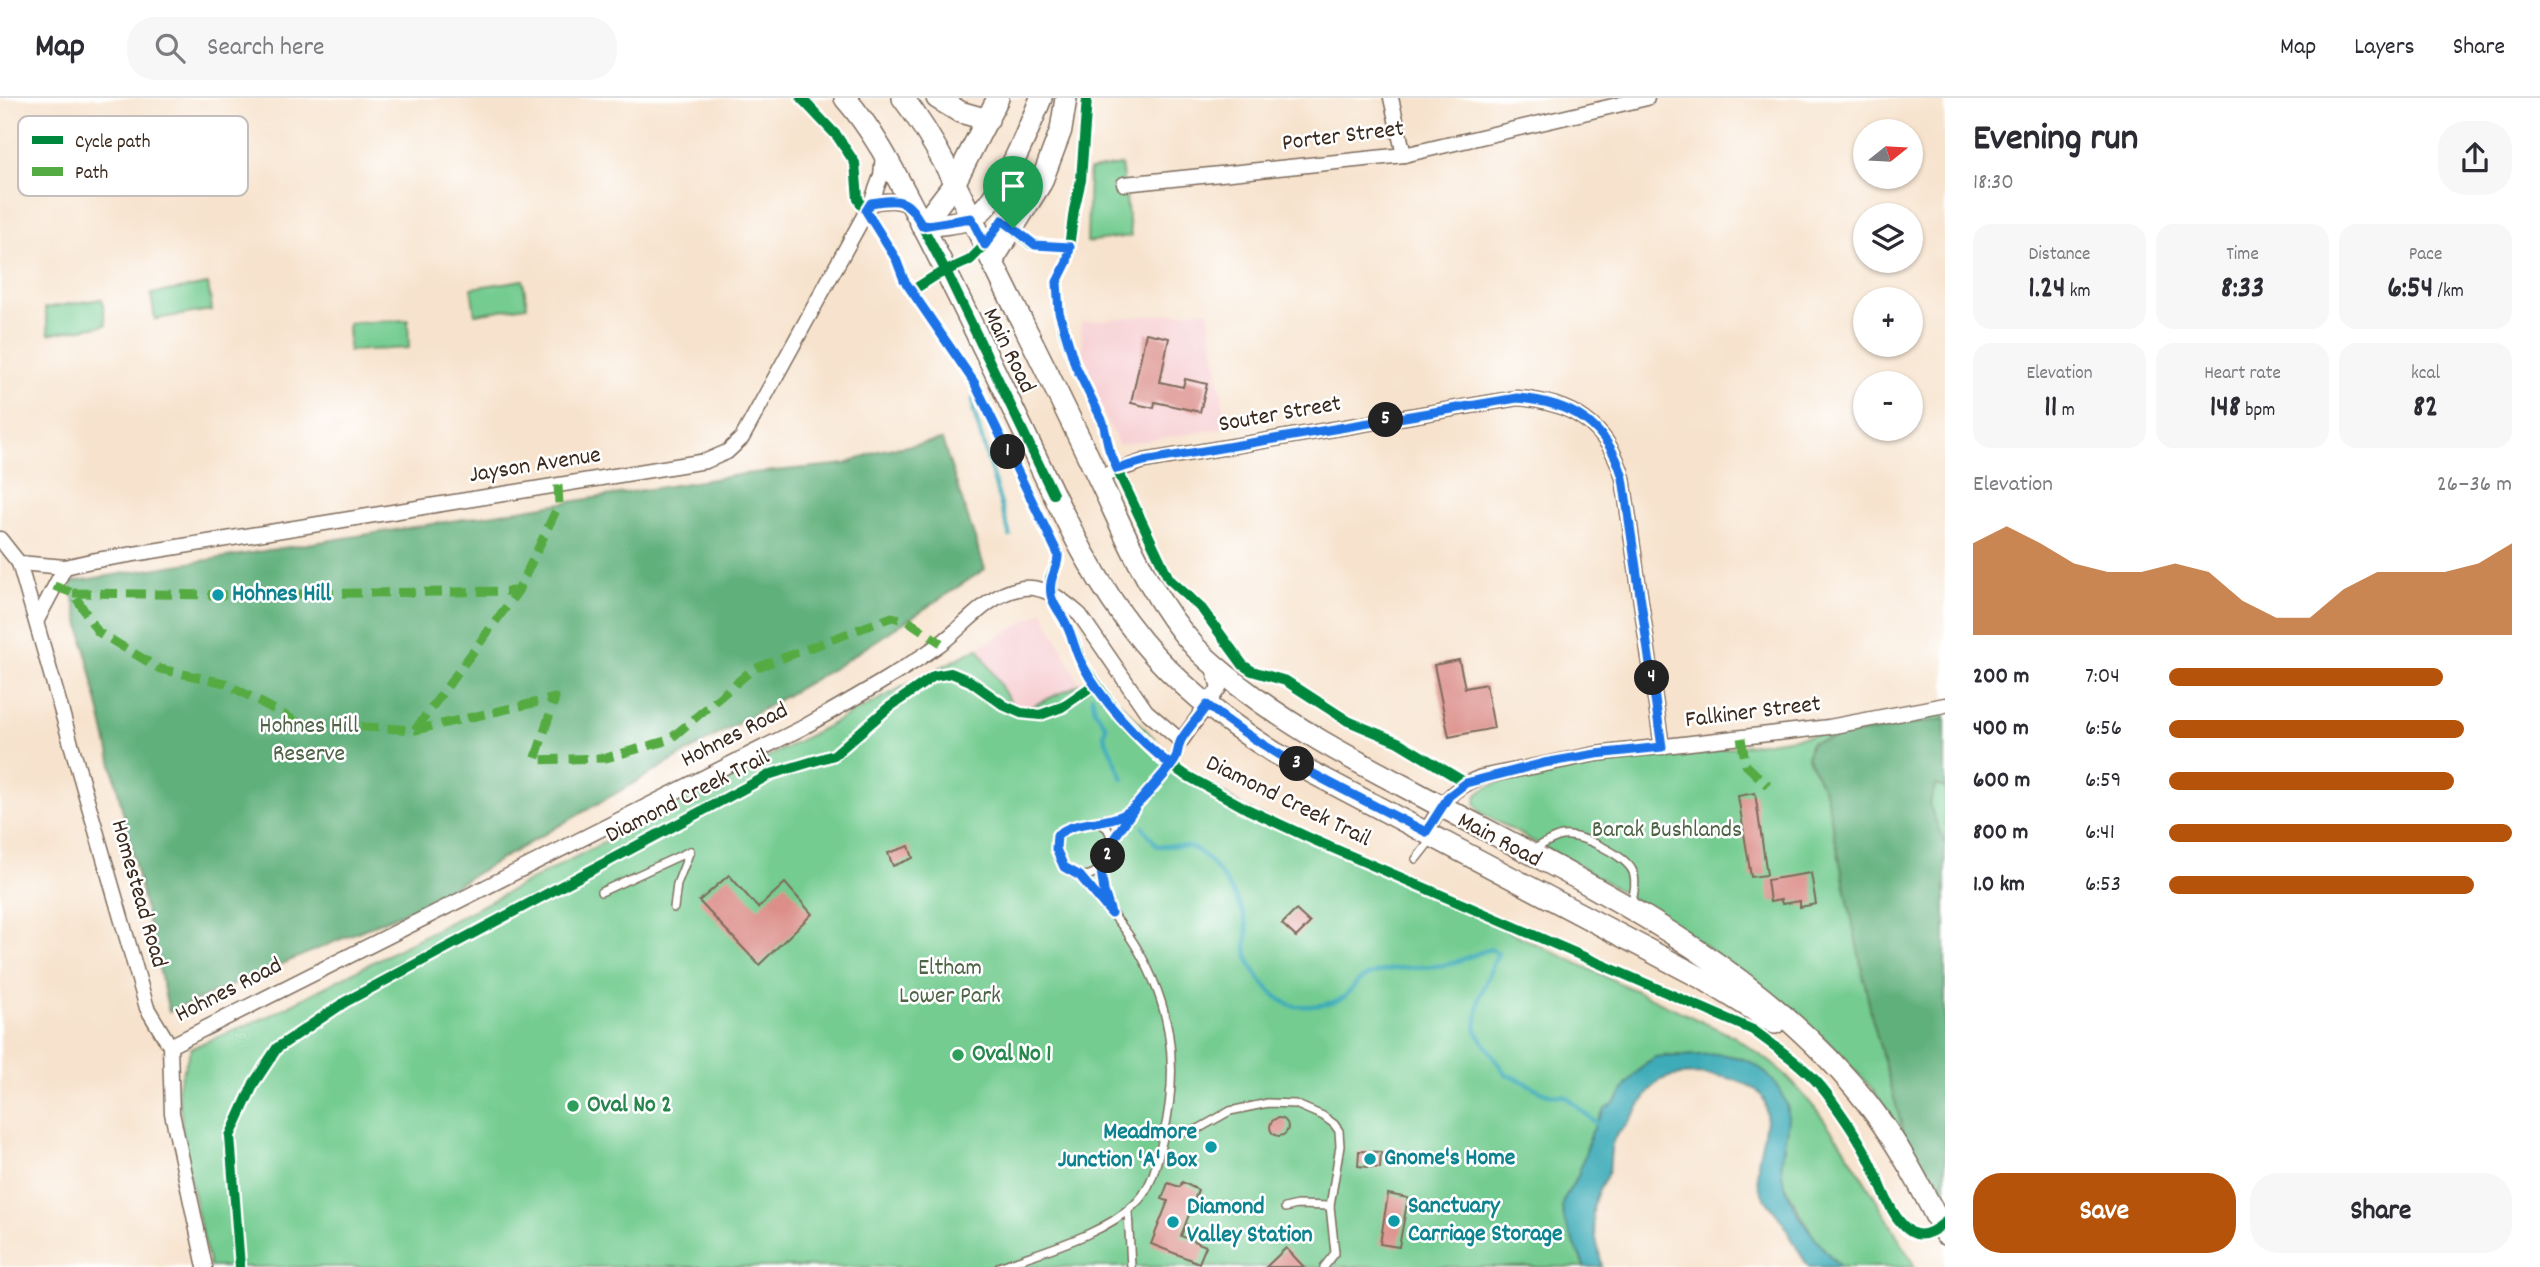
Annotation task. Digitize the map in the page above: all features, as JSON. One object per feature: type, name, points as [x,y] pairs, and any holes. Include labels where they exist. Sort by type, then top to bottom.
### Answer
[{"type":"main road","name":"Main Road","points":[[845,98],[856,110],[883,154],[918,217],[1080,549],[1097,578],[1143,642],[1169,671],[1239,730],[1275,753],[1707,981],[1819,1049]]},
{"type":"main road","name":"Main Road","points":[[903,98],[934,146],[954,184],[1098,477],[1128,544],[1180,629],[1212,664],[1309,736],[1629,908],[1760,995],[1819,1049],[1881,1121],[1909,1165],[1945,1234]]},
{"type":"main road","points":[[937,98],[960,112],[988,120]]},
{"type":"main road","points":[[918,217],[954,184],[998,98]]},
{"type":"main road","points":[[918,217],[971,218],[997,190],[1024,139],[1041,98]]},
{"type":"main road","points":[[992,261],[1041,183],[1060,130],[1066,98]]},
{"type":"main road","points":[[1597,922],[1618,916],[1629,908]]},
{"type":"street","points":[[1391,98],[1404,155]]},
{"type":"street","name":"Porter Street","points":[[1124,184],[1404,155],[1647,98]]},
{"type":"street","name":"Jayson Avenue","points":[[19,563],[65,567],[706,461],[727,452],[742,438],[871,203],[881,176],[883,154]]},
{"type":"street","points":[[871,203],[902,201],[918,217]]},
{"type":"street","name":"Souter Street","points":[[1098,477],[1144,461],[1517,398],[1560,405],[1602,434],[1616,455],[1623,478],[1662,747]]},
{"type":"street","name":"Homestead Road","points":[[0,539],[19,563],[147,1008],[170,1045]]},
{"type":"street","points":[[37,620],[65,567]]},
{"type":"street","name":"Hohnes Road","points":[[170,1045],[802,728],[942,643],[991,601],[1021,588],[1035,588],[1051,593],[1080,615],[1146,711],[1181,741]]},
{"type":"street","points":[[1181,741],[1219,688],[1212,664]]},
{"type":"street","name":"Falkiner Street","points":[[1430,834],[1440,807],[1455,790],[1481,778],[1596,754],[1829,727],[1945,705]]},
{"type":"street","points":[[170,1045],[172,1113],[205,1267]]},
{"type":"lane","points":[[1111,913],[1101,870],[1113,840],[1138,803],[1176,759],[1181,741]]},
{"type":"lane","points":[[999,1267],[1088,1233],[1128,1211],[1150,1184],[1164,1130],[1172,1073],[1165,1011],[1148,969],[1127,934],[1080,876],[1064,867],[1056,849],[1057,835],[1071,826],[1125,814],[1138,803]]},
{"type":"lane","points":[[1098,822],[1107,828],[1113,840]]},
{"type":"lane","points":[[1416,859],[1430,834]]},
{"type":"lane","points":[[1528,852],[1553,839],[1573,836],[1619,857],[1633,870],[1635,878],[1634,897],[1629,908]]},
{"type":"lane","points":[[601,892],[690,851],[677,884],[674,908]]},
{"type":"lane","points":[[1080,876],[1090,876],[1101,870]]},
{"type":"lane","points":[[1164,1130],[1186,1132],[1198,1129],[1230,1111],[1268,1103],[1295,1104],[1334,1124],[1339,1131],[1340,1146],[1331,1206],[1335,1253],[1324,1267]]},
{"type":"lane","points":[[1285,1208],[1297,1205],[1331,1206]]},
{"type":"lane","points":[[1128,1211],[1131,1267]]},
{"type":"shaded area","points":[[1208,310],[1227,428],[1118,445],[1083,366],[1081,322]]},
{"type":"shaded area","points":[[1043,611],[1080,684],[1026,709],[1012,705],[978,648]]},
{"type":"green space","points":[[1121,165],[1131,236],[1087,242],[1089,170]]},
{"type":"green space","points":[[523,280],[527,306],[475,314],[471,288]]},
{"type":"green space","points":[[208,284],[212,310],[155,319],[151,294]]},
{"type":"green space","points":[[102,299],[106,325],[49,334],[45,308]]},
{"type":"green space","points":[[408,320],[409,348],[349,351],[348,323]]},
{"type":"green space","name":"Hohnes Hill Reserve","points":[[942,440],[985,569],[836,667],[421,905],[169,1012],[70,582],[744,474],[846,464],[878,451]]},
{"type":"green space","name":"Eltham Lower Park","points":[[978,648],[1012,705],[1026,709],[1095,677],[1176,761],[1245,808],[1735,1037],[1777,1067],[1839,1140],[1915,1267],[1840,1267],[1816,1241],[1784,1184],[1781,1170],[1788,1109],[1778,1088],[1757,1066],[1665,1055],[1647,1062],[1626,1085],[1592,1132],[1578,1176],[1565,1197],[1576,1246],[1584,1267],[210,1267],[186,1163],[178,1086],[191,1048],[271,1015]]},
{"type":"green space","name":"Barak Bushlands","points":[[1945,714],[1945,1210],[1904,1134],[1872,1089],[1829,1043],[1686,932],[1588,871],[1481,813],[1475,804],[1477,795],[1493,785],[1547,770],[1696,753]]},
{"type":"green space","points":[[1945,719],[1945,788],[1936,785],[1929,804],[1945,845],[1945,1210],[1904,1134],[1872,1018],[1826,794],[1807,756],[1811,742]]},
{"type":"water","points":[[1720,1054],[1756,1065],[1768,1075],[1783,1096],[1788,1118],[1782,1174],[1788,1194],[1800,1217],[1840,1267],[1809,1267],[1762,1194],[1758,1171],[1766,1116],[1763,1098],[1744,1083],[1698,1074],[1669,1077],[1659,1081],[1614,1139],[1609,1170],[1593,1211],[1602,1267],[1585,1267],[1565,1223],[1562,1208],[1565,1197],[1578,1176],[1592,1132],[1605,1108],[1615,1102],[1635,1075],[1655,1057]]},
{"type":"building","points":[[1146,333],[1169,338],[1160,382],[1183,387],[1185,379],[1207,384],[1200,412],[1155,402],[1154,408],[1131,403]]},
{"type":"building","points":[[1459,660],[1465,688],[1486,684],[1494,728],[1449,737],[1434,665]]},
{"type":"building","points":[[1755,793],[1767,875],[1751,877],[1738,796]]},
{"type":"building","points":[[909,846],[913,858],[893,866],[888,853]]},
{"type":"building","points":[[1811,873],[1816,904],[1800,907],[1800,901],[1782,904],[1781,900],[1770,902],[1767,880]]},
{"type":"building","points":[[729,875],[758,908],[785,883],[812,914],[759,965],[699,901]]},
{"type":"building","points":[[1296,910],[1310,923],[1296,937],[1282,924]]},
{"type":"building","points":[[1275,1118],[1283,1118],[1288,1127],[1286,1134],[1275,1136],[1270,1131],[1270,1123]]},
{"type":"building","name":"Gnome's Home","points":[[1359,1151],[1381,1152],[1380,1168],[1358,1166]]},
{"type":"building","name":"Diamond Valley Station","points":[[1182,1182],[1198,1190],[1181,1236],[1206,1246],[1199,1263],[1151,1244],[1168,1201],[1162,1199],[1168,1183],[1180,1187]]},
{"type":"building","name":"Sanctuary Carriage Storage","points":[[1388,1194],[1408,1198],[1399,1247],[1380,1244]]},
{"type":"building","points":[[1286,1248],[1304,1267],[1266,1267]]},
{"type":"waterway","points":[[973,399],[974,412],[1010,536]]},
{"type":"waterway","points":[[1092,696],[1095,710],[1106,726],[1104,736],[1123,779]]},
{"type":"waterway","points":[[1143,827],[1157,846],[1189,847],[1198,851],[1215,867],[1243,913],[1247,928],[1246,948],[1257,975],[1271,992],[1288,1004],[1308,1006],[1333,1002],[1343,998],[1359,981],[1382,971],[1445,965],[1491,949],[1498,953],[1479,999],[1476,1031],[1506,1075],[1547,1094],[1565,1096],[1601,1127]]},
{"type":"marked path","points":[[415,730],[518,591],[559,504],[558,485]]},
{"type":"marked path","points":[[54,586],[73,593],[98,632],[160,669],[225,683],[299,723],[415,730],[555,698],[535,760],[606,758],[669,740],[753,669],[892,617],[908,621],[941,643]]},
{"type":"marked path","points":[[73,593],[218,595],[518,591]]},
{"type":"marked path","points":[[1741,738],[1746,765],[1768,786]]},
{"type":"cycle path","name":"Diamond Creek Trail","points":[[801,98],[837,136],[855,163],[858,199],[896,259],[904,280],[974,382],[1058,554],[1058,561],[1050,578],[1053,601],[1074,640],[1081,662],[1117,713],[1162,759],[1247,809],[1314,840],[1753,1030],[1802,1067],[1827,1094],[1864,1149],[1891,1208],[1903,1225],[1920,1235],[1933,1231],[1945,1222]]},
{"type":"cycle path","points":[[1087,98],[1081,180],[1067,262],[1057,282],[1059,312],[1075,365],[1103,422],[1117,469],[1169,579],[1202,609],[1243,665],[1252,671],[1286,681],[1348,721],[1398,742],[1466,783]]},
{"type":"cycle path","points":[[913,290],[935,276],[970,260],[985,245],[1002,220],[1031,244],[1070,247]]},
{"type":"cycle path","points":[[922,226],[1053,494]]},
{"type":"cycle path","name":"Diamond Creek Trail","points":[[240,1267],[230,1136],[254,1083],[277,1048],[345,1002],[771,774],[834,755],[888,708],[934,676],[951,673],[970,681],[1005,706],[1021,713],[1040,715],[1062,707],[1095,684]]},
{"type":"place","name":"Hohnes Hill","points":[[218,595]]},
{"type":"place","name":"Oval No 1","points":[[958,1055]]},
{"type":"place","name":"Oval No 2","points":[[573,1106]]},
{"type":"place","name":"Meadmore Junction 'A' Box","points":[[1211,1147]]},
{"type":"place","name":"Gnome's Home","points":[[1370,1159]]},
{"type":"place","name":"Sanctuary Carriage Storage","points":[[1394,1221]]},
{"type":"place","name":"Diamond Valley Station","points":[[1173,1222]]},
{"type":"route","points":[[1013,228],[1002,220],[985,245],[971,218],[922,226],[913,208],[902,201],[889,200],[871,203],[866,211],[896,259],[904,280],[974,382],[1058,554],[1058,561],[1050,578],[1051,593],[1074,640],[1081,663],[1117,713],[1171,765],[1120,826],[1113,840],[1101,870],[1111,913],[1080,876],[1064,867],[1056,849],[1057,835],[1071,826],[1125,814],[1138,803],[1171,765],[1176,759],[1181,741],[1207,705],[1275,753],[1426,832],[1440,807],[1455,790],[1466,783],[1544,763],[1662,747],[1623,478],[1616,455],[1602,434],[1582,418],[1560,405],[1517,398],[1144,461],[1117,469],[1103,422],[1075,365],[1059,312],[1057,282],[1067,262],[1070,247],[1031,244],[1013,228]]}]
